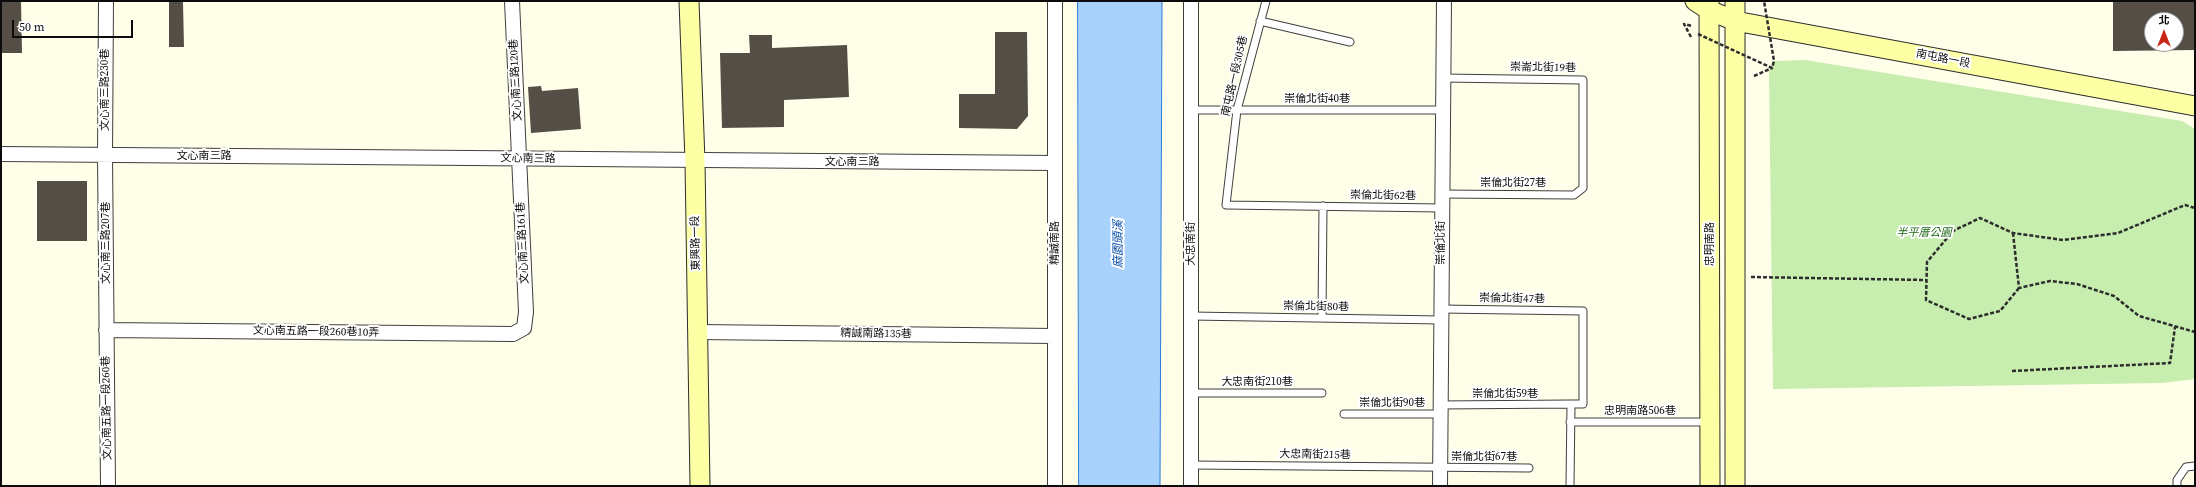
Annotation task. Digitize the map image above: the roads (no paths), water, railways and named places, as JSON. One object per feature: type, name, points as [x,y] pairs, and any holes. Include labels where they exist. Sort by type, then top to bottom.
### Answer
[{"type":"main road","name":"東興路一段","points":[[689,1],[695,161],[700,486]]},
{"type":"main road","points":[[1735,1],[1735,486]]},
{"type":"main road","name":"南屯路一段","points":[[1705,4],[1735,20],[2195,106]]},
{"type":"main road","name":"忠明南路","points":[[1705,4],[1710,486]]},
{"type":"street","name":"文心南三路230巷","points":[[105,155],[106,1]]},
{"type":"street","name":"文心南三路120巷","points":[[512,1],[519,158]]},
{"type":"street","name":"精誠南路","points":[[1055,1],[1055,486]]},
{"type":"street","name":"大忠南街","points":[[1191,1],[1191,486]]},
{"type":"street","name":"崇倫北街","points":[[1440,486],[1439,410],[1444,1]]},
{"type":"street","name":"文心南三路","points":[[1,154],[1055,163]]},
{"type":"street","name":"文心南三路207巷","points":[[105,155],[106,330]]},
{"type":"street","name":"文心南三路161巷","points":[[519,158],[526,312],[524,328]]},
{"type":"street","name":"文心南五路一段260巷10弄","points":[[106,330],[513,334],[524,328]]},
{"type":"street","name":"文心南五路一段260巷","points":[[106,330],[108,486]]},
{"type":"street","name":"精誠南路135巷","points":[[697,332],[1055,336]]},
{"type":"lane","name":"南屯路一段305巷","points":[[1226,205],[1237,110],[1266,1]]},
{"type":"lane","points":[[1260,20],[1350,42]]},
{"type":"lane","name":"崇崙北街19巷","points":[[1443,78],[1583,80],[1583,188]]},
{"type":"lane","name":"崇倫北街40巷","points":[[1191,110],[1443,110]]},
{"type":"lane","name":"崇倫北街27巷","points":[[1441,194],[1574,195],[1583,188]]},
{"type":"lane","name":"崇倫北街62巷","points":[[1226,205],[1441,208]]},
{"type":"lane","points":[[1322,318],[1323,206]]},
{"type":"lane","name":"崇倫北街47巷","points":[[1441,315],[1583,310],[1583,404],[1571,404]]},
{"type":"lane","name":"崇倫北街80巷","points":[[1191,316],[1322,318],[1441,315]]},
{"type":"lane","name":"大忠南街210巷","points":[[1191,393],[1322,393]]},
{"type":"lane","points":[[1570,486],[1571,404]]},
{"type":"lane","name":"崇倫北街59巷","points":[[1439,410],[1571,404]]},
{"type":"lane","name":"崇倫北街90巷","points":[[1344,414],[1439,410]]},
{"type":"lane","name":"忠明南路506巷","points":[[1570,422],[1710,422]]},
{"type":"lane","name":"大忠南街215巷","points":[[1191,465],[1440,467]]},
{"type":"lane","points":[[2177,486],[2177,480],[2186,467],[2195,466]]},
{"type":"lane","name":"崇倫北街67巷","points":[[1440,467],[1529,468]]},
{"type":"water","name":"麻園頭溪","points":[[1078,1],[1162,1],[1160,486],[1079,486]]},
{"type":"park label","name":"半平厝公園","points":[[1924,233]]}]
